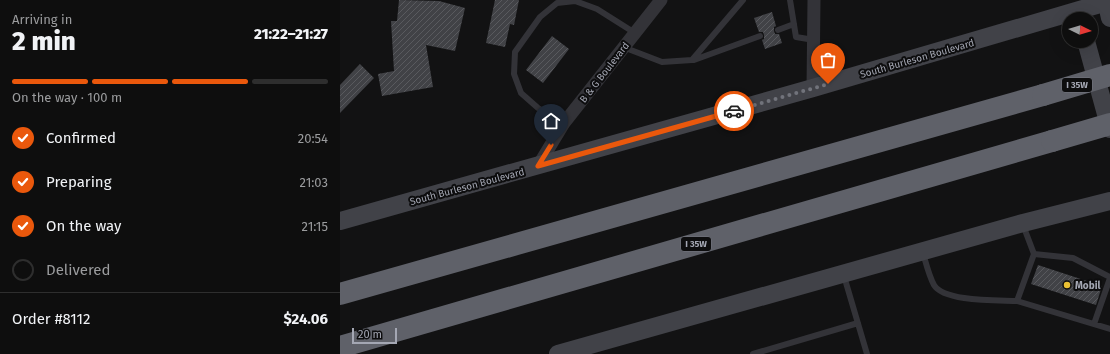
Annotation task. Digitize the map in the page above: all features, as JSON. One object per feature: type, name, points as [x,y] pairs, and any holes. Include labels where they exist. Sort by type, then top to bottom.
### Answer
[{"type":"highway","name":"I 35W","points":[[340,294],[1110,76]]},
{"type":"highway","name":"I 35W","points":[[340,347],[1110,124]]},
{"type":"main road","name":"South Burleson Boulevard","points":[[340,221],[814,88],[1078,10],[1108,5]]},
{"type":"main road","points":[[1088,48],[1110,129]]},
{"type":"main road","points":[[558,354],[1023,223],[1110,201]]},
{"type":"street","name":"B & G Boulevard","points":[[538,166],[564,123],[661,0]]},
{"type":"street","points":[[814,0],[814,88]]},
{"type":"lane","points":[[564,123],[538,108],[521,93],[514,74],[515,52],[540,16],[557,3],[574,0],[597,9],[634,33]]},
{"type":"lane","points":[[692,60],[743,0]]},
{"type":"lane","points":[[790,0],[796,37],[814,40]]},
{"type":"lane","points":[[778,30],[794,24]]},
{"type":"lane","points":[[623,47],[662,62],[692,60],[760,36]]},
{"type":"lane","points":[[1017,301],[1034,254],[1023,223]]},
{"type":"lane","points":[[922,252],[935,286],[950,295],[963,298],[1017,301],[1110,329]]},
{"type":"lane","points":[[1034,254],[1073,258],[1110,278],[1094,324]]},
{"type":"lane","points":[[844,274],[867,354]]},
{"type":"lane","points":[[753,354],[858,323]]},
{"type":"building","points":[[399,0],[439,1],[465,8],[455,51],[426,45],[433,87],[382,96],[378,74],[394,71],[391,21],[397,21]]},
{"type":"building","points":[[495,0],[519,0],[514,25],[510,24],[505,47],[486,43]]},
{"type":"building","points":[[772,12],[776,26],[774,27],[774,31],[775,34],[779,34],[782,43],[765,49],[762,40],[764,39],[763,32],[759,32],[754,18]]},
{"type":"building","points":[[552,36],[569,49],[543,83],[526,70]]},
{"type":"building","points":[[360,64],[374,78],[340,113],[340,85]]},
{"type":"building","name":"Mobil","points":[[1038,265],[1102,286],[1096,305],[1031,284]]},
{"type":"way so far","points":[[734,111],[828,84]]},
{"type":"place","name":"Mobil","points":[[1067,285]]},
{"type":"route","points":[[551,145],[538,166],[734,111]]}]
